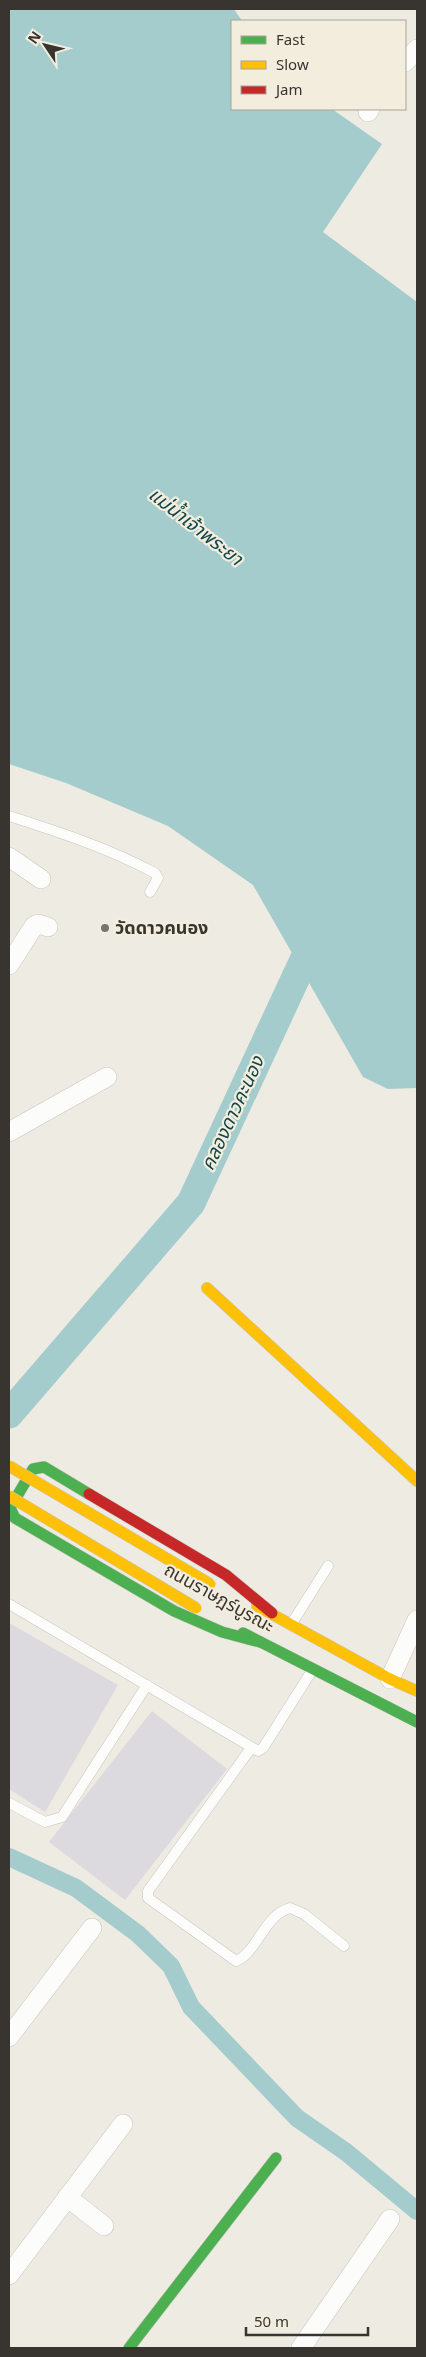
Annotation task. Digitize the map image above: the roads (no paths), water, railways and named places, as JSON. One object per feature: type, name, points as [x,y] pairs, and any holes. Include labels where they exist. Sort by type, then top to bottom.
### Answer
[{"type":"main road","points":[[207,1288],[417,1481]]},
{"type":"main road","name":"ถนนราษฎร์บูรณะ","points":[[9,1466],[219,1589],[272,1613],[390,1679],[417,1691]]},
{"type":"main road","points":[[260,1642],[222,1632],[174,1611],[15,1518],[10,1508],[33,1469],[44,1467],[220,1571],[272,1613]]},
{"type":"main road","name":"ถนนราษฎร์บูรณะ","points":[[9,1496],[196,1608],[417,1722]]},
{"type":"main road","points":[[128,2348],[276,2158]]},
{"type":"street","points":[[406,61],[417,49]]},
{"type":"street","points":[[9,858],[41,879]]},
{"type":"street","points":[[9,965],[34,926],[38,924],[48,927]]},
{"type":"street","points":[[9,1132],[108,1077]]},
{"type":"street","points":[[390,1679],[417,1620]]},
{"type":"street","points":[[9,2037],[92,1928]]},
{"type":"street","points":[[10,2269],[123,2124]]},
{"type":"street","points":[[67,2197],[104,2226]]},
{"type":"street","points":[[301,2348],[390,2219]]},
{"type":"lane","points":[[9,816],[76,837],[118,854],[155,873],[158,878],[150,892]]},
{"type":"lane","points":[[292,1624],[328,1566]]},
{"type":"lane","points":[[9,1604],[258,1751],[263,1748],[313,1668]]},
{"type":"lane","points":[[9,1803],[45,1822],[62,1817],[147,1685]]},
{"type":"lane","points":[[251,1748],[148,1891],[148,1898],[236,1961],[245,1954],[272,1919],[290,1908],[304,1914],[344,1946]]},
{"type":"water","name":"แม่น้ำเจ้าพระยา","points":[[9,9],[234,9],[241,20],[231,20],[231,110],[333,110],[382,144],[323,232],[417,302],[417,1088],[388,1089],[363,1077],[253,885],[168,826],[66,783],[9,764]]},
{"type":"waterway","name":"คลองดาวคะนอง","points":[[9,1414],[191,1203],[317,932]]},
{"type":"waterway","points":[[9,1857],[76,1888],[138,1934],[171,1966],[191,2007],[297,2118],[346,2152],[417,2211]]},
{"type":"place","name":"วัดดาวคนอง","points":[[105,928]]}]
